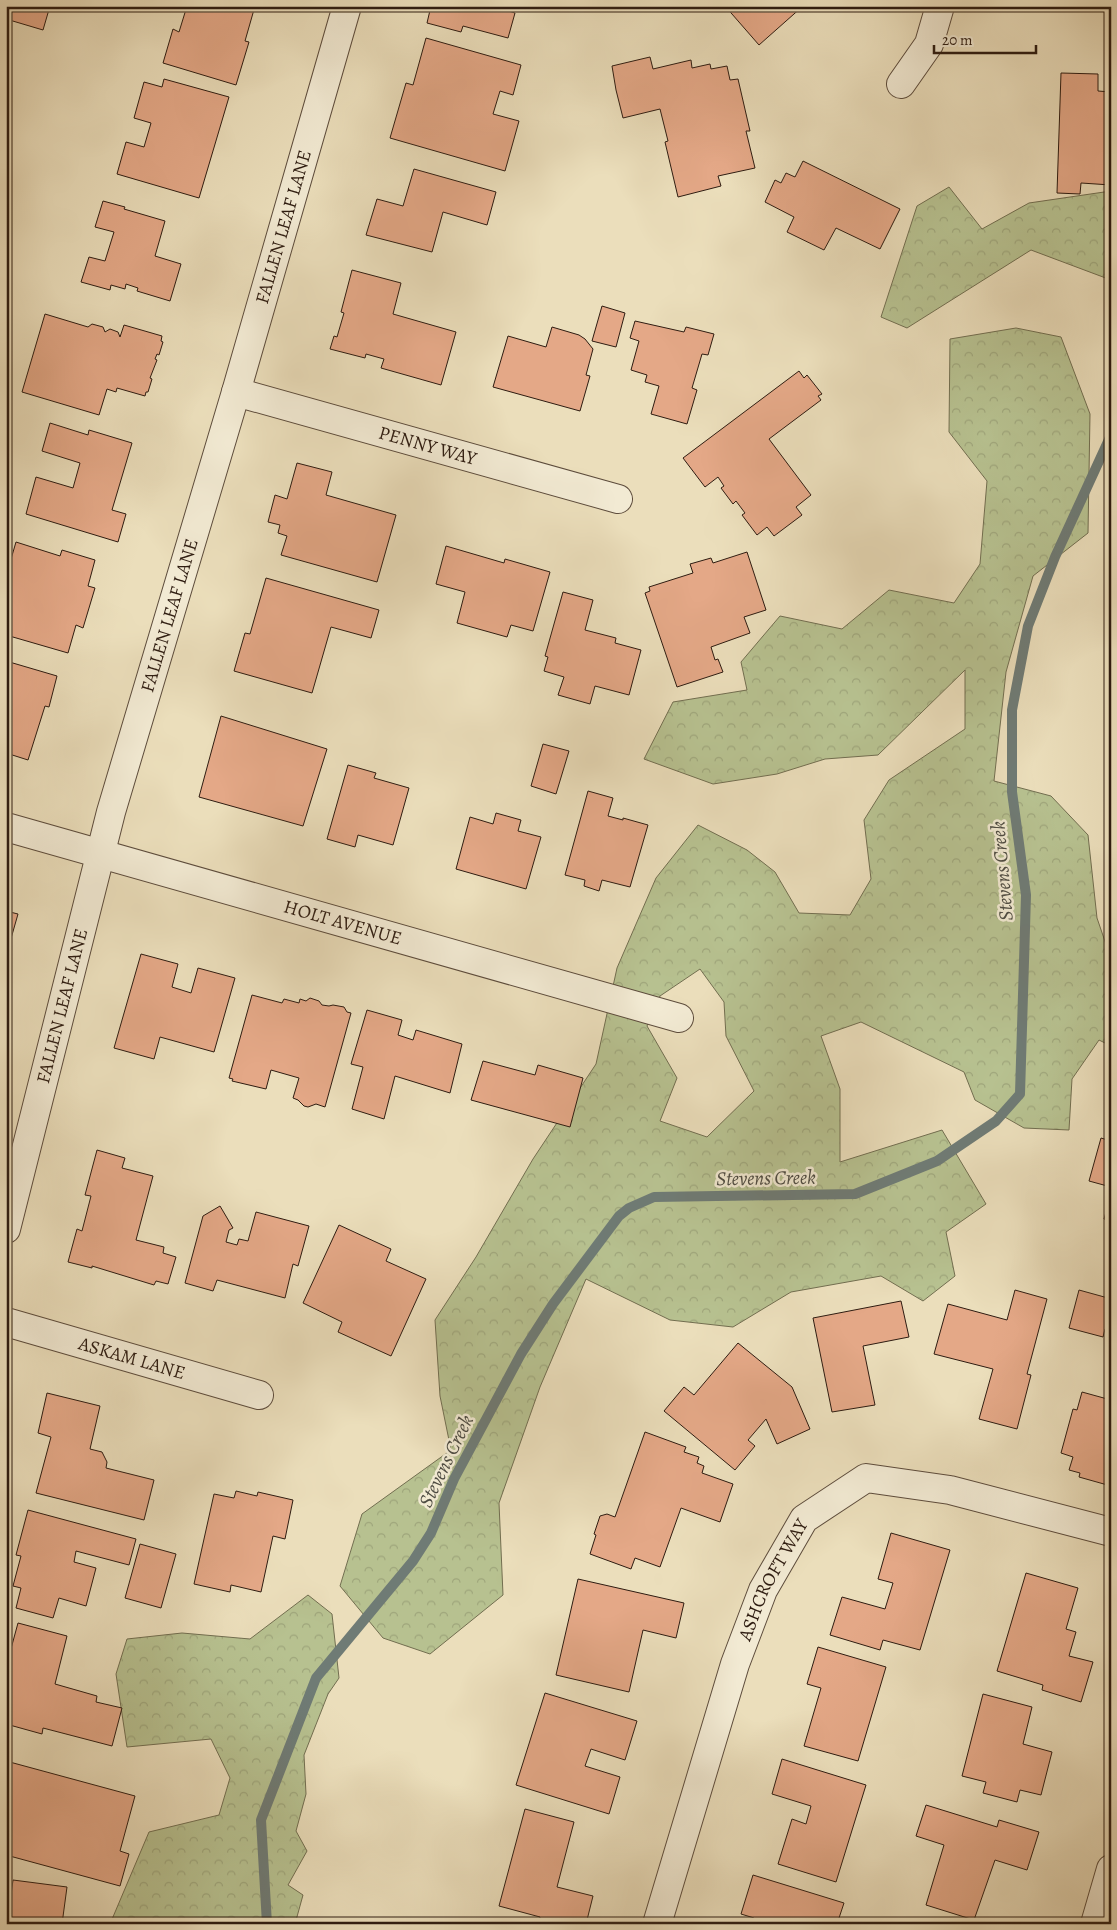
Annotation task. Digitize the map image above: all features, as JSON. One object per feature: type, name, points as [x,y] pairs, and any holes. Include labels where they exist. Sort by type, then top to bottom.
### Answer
[{"type":"street","name":"FALLEN LEAF LANE","points":[[6,1229],[100,853],[236,392],[347,6]]},
{"type":"street","points":[[901,84],[929,44],[940,6]]},
{"type":"street","name":"PENNY WAY","points":[[236,392],[618,500]]},
{"type":"street","name":"HOLT AVENUE","points":[[6,827],[679,1018]]},
{"type":"street","name":"ASKAM LANE","points":[[6,1322],[259,1395]]},
{"type":"street","name":"ASHCROFT WAY","points":[[657,1924],[735,1664],[763,1590],[804,1519],[866,1478],[950,1490],[1111,1532]]},
{"type":"street","points":[[1095,1924],[1111,1869]]},
{"type":"green space","points":[[949,187],[982,229],[1029,203],[1111,191],[1111,280],[1031,250],[907,328],[881,317],[917,206]]},
{"type":"green space","points":[[1016,328],[1061,337],[1090,414],[1088,533],[1033,576],[1006,672],[994,781],[1051,796],[1088,835],[1097,918],[1111,959],[1111,1046],[1099,1040],[1072,1079],[1069,1130],[1024,1128],[975,1100],[964,1072],[861,1022],[821,1036],[840,1089],[840,1162],[942,1130],[986,1204],[946,1232],[955,1276],[923,1301],[881,1276],[791,1292],[733,1327],[670,1320],[586,1279],[540,1387],[499,1503],[503,1595],[430,1654],[383,1638],[340,1586],[362,1514],[451,1450],[440,1396],[435,1320],[476,1257],[533,1159],[596,1064],[617,968],[656,878],[698,825],[747,850],[775,872],[799,913],[850,915],[871,879],[864,820],[889,780],[965,729],[965,670],[878,755],[825,759],[777,774],[713,784],[644,759],[673,702],[747,690],[741,662],[780,616],[842,629],[889,590],[954,603],[980,564],[987,481],[949,432],[950,339]],"holes":[[[700,969],[724,1002],[726,1036],[754,1091],[707,1137],[660,1121],[677,1078],[647,1026],[660,996]]]},
{"type":"green space","points":[[308,1595],[332,1614],[339,1678],[328,1694],[304,1755],[306,1794],[296,1831],[307,1851],[288,1885],[303,1895],[295,1924],[110,1924],[149,1832],[219,1815],[230,1778],[211,1739],[127,1747],[116,1674],[127,1639],[182,1633],[250,1639]]},
{"type":"building","points":[[6,6],[50,6],[43,30],[6,19]]},
{"type":"building","points":[[187,6],[255,6],[245,41],[249,42],[236,85],[163,63],[173,29],[179,32]]},
{"type":"building","points":[[431,6],[492,6],[515,13],[508,38],[463,26],[461,32],[427,23]]},
{"type":"building","points":[[725,6],[803,6],[759,45]]},
{"type":"building","points":[[1105,6],[1111,6],[1111,28]]},
{"type":"building","points":[[426,38],[521,65],[513,95],[500,91],[493,114],[519,121],[505,171],[390,138],[406,83],[413,85]]},
{"type":"building","points":[[650,57],[653,69],[691,60],[692,68],[710,64],[711,69],[727,66],[730,80],[738,79],[750,131],[746,131],[755,168],[718,176],[721,186],[678,197],[665,142],[668,141],[660,109],[623,118],[616,90],[612,66]]},
{"type":"building","points":[[1061,73],[1098,74],[1098,91],[1111,92],[1111,185],[1081,183],[1080,194],[1057,193]]},
{"type":"building","points":[[164,79],[229,97],[199,198],[117,174],[126,142],[144,147],[151,123],[134,118],[144,82],[162,87]]},
{"type":"building","points":[[803,161],[900,209],[880,249],[836,228],[824,250],[787,232],[794,217],[765,202],[775,180],[781,183],[786,173],[795,177]]},
{"type":"building","points":[[414,169],[496,192],[487,225],[443,212],[432,252],[366,235],[377,199],[403,206]]},
{"type":"building","points":[[103,201],[165,221],[155,256],[181,264],[170,301],[137,291],[138,288],[126,284],[125,289],[111,285],[110,290],[81,282],[89,257],[105,261],[114,232],[95,227]]},
{"type":"building","points":[[352,270],[401,283],[393,314],[456,332],[441,385],[381,368],[384,359],[366,354],[365,358],[330,349],[334,336],[337,337],[344,313],[341,312]]},
{"type":"building","points":[[602,306],[625,313],[616,347],[592,341]]},
{"type":"building","points":[[45,314],[88,327],[92,324],[103,327],[105,332],[110,329],[118,332],[120,337],[124,325],[162,336],[161,341],[163,342],[159,355],[157,354],[155,359],[157,360],[150,378],[152,379],[145,396],[117,388],[116,392],[107,389],[99,415],[22,392]]},
{"type":"building","points":[[635,321],[684,332],[686,327],[714,334],[708,355],[702,354],[692,388],[697,390],[687,424],[651,414],[659,386],[645,382],[647,375],[631,370],[639,341],[630,338]]},
{"type":"building","points":[[552,327],[579,335],[593,349],[586,375],[590,376],[580,411],[493,387],[508,336],[546,347]]},
{"type":"building","points":[[799,371],[804,378],[807,375],[822,394],[818,396],[821,400],[769,439],[811,495],[796,507],[802,515],[774,536],[767,527],[757,535],[742,515],[745,513],[736,501],[733,504],[721,488],[724,486],[718,477],[705,487],[683,458]]},
{"type":"building","points":[[50,423],[88,435],[89,430],[132,443],[112,510],[126,514],[118,542],[26,514],[36,477],[73,488],[80,463],[42,451]]},
{"type":"building","points":[[297,463],[332,472],[326,495],[396,515],[377,582],[281,555],[287,536],[278,533],[280,525],[268,522],[275,495],[287,499]]},
{"type":"building","points":[[16,542],[60,556],[62,550],[95,560],[88,586],[95,588],[83,628],[76,625],[68,653],[6,635],[6,576]]},
{"type":"building","points":[[446,546],[504,563],[505,559],[550,572],[533,631],[511,625],[507,637],[457,623],[465,592],[436,584]]},
{"type":"building","points":[[747,552],[766,610],[744,617],[750,633],[711,647],[715,660],[718,659],[723,672],[677,687],[645,593],[650,591],[649,587],[693,573],[690,564],[711,558],[713,563]]},
{"type":"building","points":[[266,578],[379,610],[371,638],[331,627],[312,693],[234,671],[245,633],[250,634]]},
{"type":"building","points":[[563,592],[593,600],[585,630],[616,638],[615,643],[641,650],[629,695],[595,686],[590,704],[558,695],[564,677],[544,671],[548,657],[545,656]]},
{"type":"building","points":[[6,661],[57,676],[49,707],[45,706],[28,760],[6,753]]},
{"type":"building","points":[[221,716],[327,749],[303,826],[199,797]]},
{"type":"building","points":[[543,744],[569,751],[556,794],[531,786]]},
{"type":"building","points":[[348,765],[376,773],[374,778],[409,788],[393,845],[358,835],[355,847],[327,839]]},
{"type":"building","points":[[588,791],[613,798],[608,816],[648,825],[630,887],[602,880],[599,891],[584,886],[585,880],[565,875]]},
{"type":"building","points":[[496,813],[521,820],[518,831],[541,837],[526,889],[456,869],[470,817],[493,824]]},
{"type":"building","points":[[6,911],[18,914],[6,956]]},
{"type":"building","points":[[141,954],[178,964],[172,987],[191,993],[198,968],[235,978],[214,1052],[160,1037],[154,1059],[114,1048]]},
{"type":"building","points":[[252,995],[282,1003],[284,999],[299,1003],[300,999],[306,1001],[310,998],[319,1001],[322,1005],[344,1007],[347,1012],[351,1013],[325,1107],[316,1104],[308,1107],[304,1106],[293,1098],[299,1078],[271,1070],[266,1089],[232,1081],[233,1079],[229,1078]]},
{"type":"building","points":[[367,1010],[402,1020],[398,1035],[413,1040],[416,1030],[462,1044],[450,1093],[395,1076],[384,1119],[352,1109],[363,1067],[351,1064]]},
{"type":"building","points":[[483,1061],[535,1075],[538,1065],[583,1078],[570,1127],[471,1100]]},
{"type":"building","points":[[1101,1138],[1111,1141],[1111,1187],[1089,1181]]},
{"type":"building","points":[[97,1150],[125,1158],[122,1168],[153,1176],[136,1240],[164,1247],[163,1253],[176,1257],[168,1284],[156,1281],[154,1285],[92,1266],[92,1268],[68,1262],[77,1229],[82,1231],[91,1196],[85,1195]]},
{"type":"building","points":[[1111,1194],[1111,1221],[1104,1219]]},
{"type":"building","points":[[220,1206],[233,1228],[229,1230],[226,1242],[237,1245],[239,1239],[248,1241],[256,1212],[309,1226],[298,1266],[293,1264],[285,1298],[217,1280],[213,1291],[185,1283],[203,1216]]},
{"type":"building","points":[[339,1225],[391,1249],[386,1261],[426,1279],[391,1356],[338,1332],[342,1322],[303,1303]]},
{"type":"building","points":[[1111,1287],[1111,1330],[1105,1329],[1103,1337],[1069,1328],[1079,1290],[1108,1298]]},
{"type":"building","points":[[1015,1290],[1047,1299],[1027,1374],[1031,1375],[1017,1429],[979,1419],[993,1369],[934,1354],[948,1304],[1007,1320]]},
{"type":"building","points":[[901,1301],[909,1337],[863,1346],[875,1405],[832,1412],[813,1318]]},
{"type":"building","points":[[738,1343],[792,1387],[810,1429],[777,1444],[766,1419],[748,1440],[755,1446],[735,1470],[664,1411],[684,1387],[694,1395]]},
{"type":"building","points":[[1082,1392],[1111,1400],[1111,1486],[1079,1477],[1080,1473],[1069,1470],[1073,1457],[1061,1453],[1073,1409],[1077,1410]]},
{"type":"building","points":[[47,1393],[100,1406],[90,1449],[102,1452],[107,1462],[106,1468],[154,1480],[144,1520],[36,1493],[51,1437],[38,1433]]},
{"type":"building","points":[[645,1432],[686,1447],[684,1452],[699,1457],[697,1463],[704,1466],[702,1473],[733,1484],[720,1522],[681,1508],[660,1567],[635,1558],[631,1569],[590,1554],[600,1516],[607,1514],[615,1517]]},
{"type":"building","points":[[236,1491],[257,1496],[258,1492],[293,1500],[285,1539],[273,1536],[261,1592],[231,1585],[230,1592],[194,1584],[214,1494],[234,1498]]},
{"type":"building","points":[[28,1510],[136,1539],[129,1565],[76,1551],[74,1562],[96,1568],[86,1606],[59,1598],[53,1618],[16,1608],[21,1588],[13,1586],[21,1556],[16,1555]]},
{"type":"building","points":[[891,1533],[950,1550],[920,1650],[883,1640],[880,1650],[830,1635],[842,1597],[885,1609],[893,1583],[878,1579]]},
{"type":"building","points":[[140,1544],[176,1554],[161,1608],[125,1598]]},
{"type":"building","points":[[1026,1573],[1078,1588],[1066,1629],[1076,1632],[1069,1656],[1093,1662],[1081,1702],[1042,1690],[1043,1685],[997,1671]]},
{"type":"building","points":[[578,1579],[684,1603],[676,1638],[643,1630],[629,1692],[556,1675]]},
{"type":"building","points":[[18,1623],[67,1636],[55,1684],[97,1696],[96,1702],[122,1708],[112,1746],[43,1728],[42,1734],[6,1724],[6,1713],[11,1694],[6,1692],[6,1677],[9,1669],[6,1667]]},
{"type":"building","points":[[818,1647],[886,1667],[858,1761],[804,1746],[821,1688],[807,1684]]},
{"type":"building","points":[[545,1693],[637,1721],[625,1760],[591,1749],[585,1766],[620,1777],[609,1814],[516,1785]]},
{"type":"building","points":[[983,1694],[1032,1707],[1023,1744],[1052,1752],[1041,1795],[1020,1790],[1017,1802],[983,1793],[986,1782],[962,1776]]},
{"type":"building","points":[[782,1759],[866,1785],[836,1882],[778,1864],[792,1819],[806,1824],[811,1806],[772,1794]]},
{"type":"building","points":[[6,1761],[135,1796],[120,1851],[129,1854],[120,1886],[6,1855]]},
{"type":"building","points":[[926,1805],[997,1827],[999,1820],[1039,1832],[1027,1870],[995,1860],[974,1920],[926,1905],[944,1845],[916,1836]]},
{"type":"building","points":[[525,1809],[574,1822],[557,1887],[593,1896],[586,1924],[539,1924],[540,1917],[499,1906]]},
{"type":"building","points":[[753,1875],[844,1903],[837,1924],[814,1922],[814,1924],[752,1924],[754,1918],[741,1914]]},
{"type":"building","points":[[13,1880],[67,1887],[62,1924],[7,1924]]},
{"type":"waterway","name":"Stevens Creek","points":[[267,1924],[261,1820],[316,1678],[413,1561],[431,1533],[454,1479],[521,1354],[553,1304],[619,1216],[629,1208],[654,1197],[855,1194],[937,1161],[996,1121],[1020,1094],[1026,895],[1012,792],[1012,710],[1028,626],[1055,557],[1111,435]]}]
